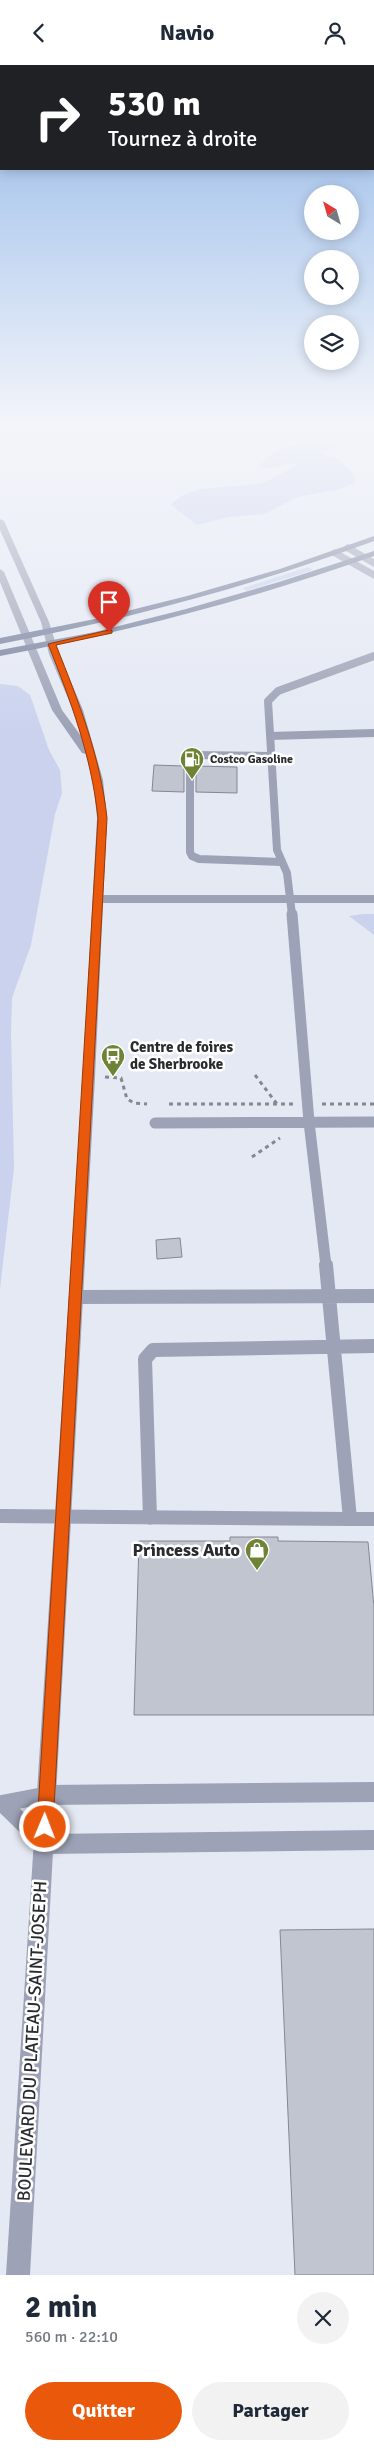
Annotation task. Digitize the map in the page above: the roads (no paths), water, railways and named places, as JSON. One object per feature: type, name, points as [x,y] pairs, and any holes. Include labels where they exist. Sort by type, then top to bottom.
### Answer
[{"type":"main road","points":[[0,641],[208,592],[335,553],[374,538]]},
{"type":"main road","points":[[0,653],[52,644],[216,605],[374,553]]},
{"type":"street","name":"BOULEVARD DU PLATEAU-SAINT-JOSEPH","points":[[1,524],[78,710],[98,780],[102,811],[76,1297],[18,2275]]},
{"type":"street","name":"BOULEVARD DU PLATEAU-SAINT-JOSEPH","points":[[0,572],[57,710],[92,760]]},
{"type":"street","points":[[46,1795],[374,1793]]},
{"type":"street","points":[[44,1844],[374,1840]]},
{"type":"lane","points":[[348,548],[374,563]]},
{"type":"lane","points":[[335,553],[374,575]]},
{"type":"lane","points":[[350,1519],[330,1296],[309,1122],[291,899],[288,873],[277,851],[268,701],[274,693],[374,656]]},
{"type":"lane","points":[[270,736],[374,733]]},
{"type":"lane","points":[[271,756],[190,755],[190,852],[192,856],[199,859],[281,862]]},
{"type":"lane","points":[[98,899],[374,899]]},
{"type":"lane","points":[[155,1123],[374,1122]]},
{"type":"lane","points":[[76,1297],[374,1296]]},
{"type":"lane","points":[[150,1518],[144,1359],[154,1349],[374,1346]]},
{"type":"lane","points":[[0,1517],[374,1519]]},
{"type":"lane","points":[[1,1804],[46,1795]]},
{"type":"lane","points":[[1,1804],[44,1844]]},
{"type":"place","name":"Costco Gasoline","points":[[192,780]]},
{"type":"place","name":"Centre de foires de Sherbrooke","points":[[113,1077]]},
{"type":"place","name":"Princess Auto","points":[[257,1571]]}]
